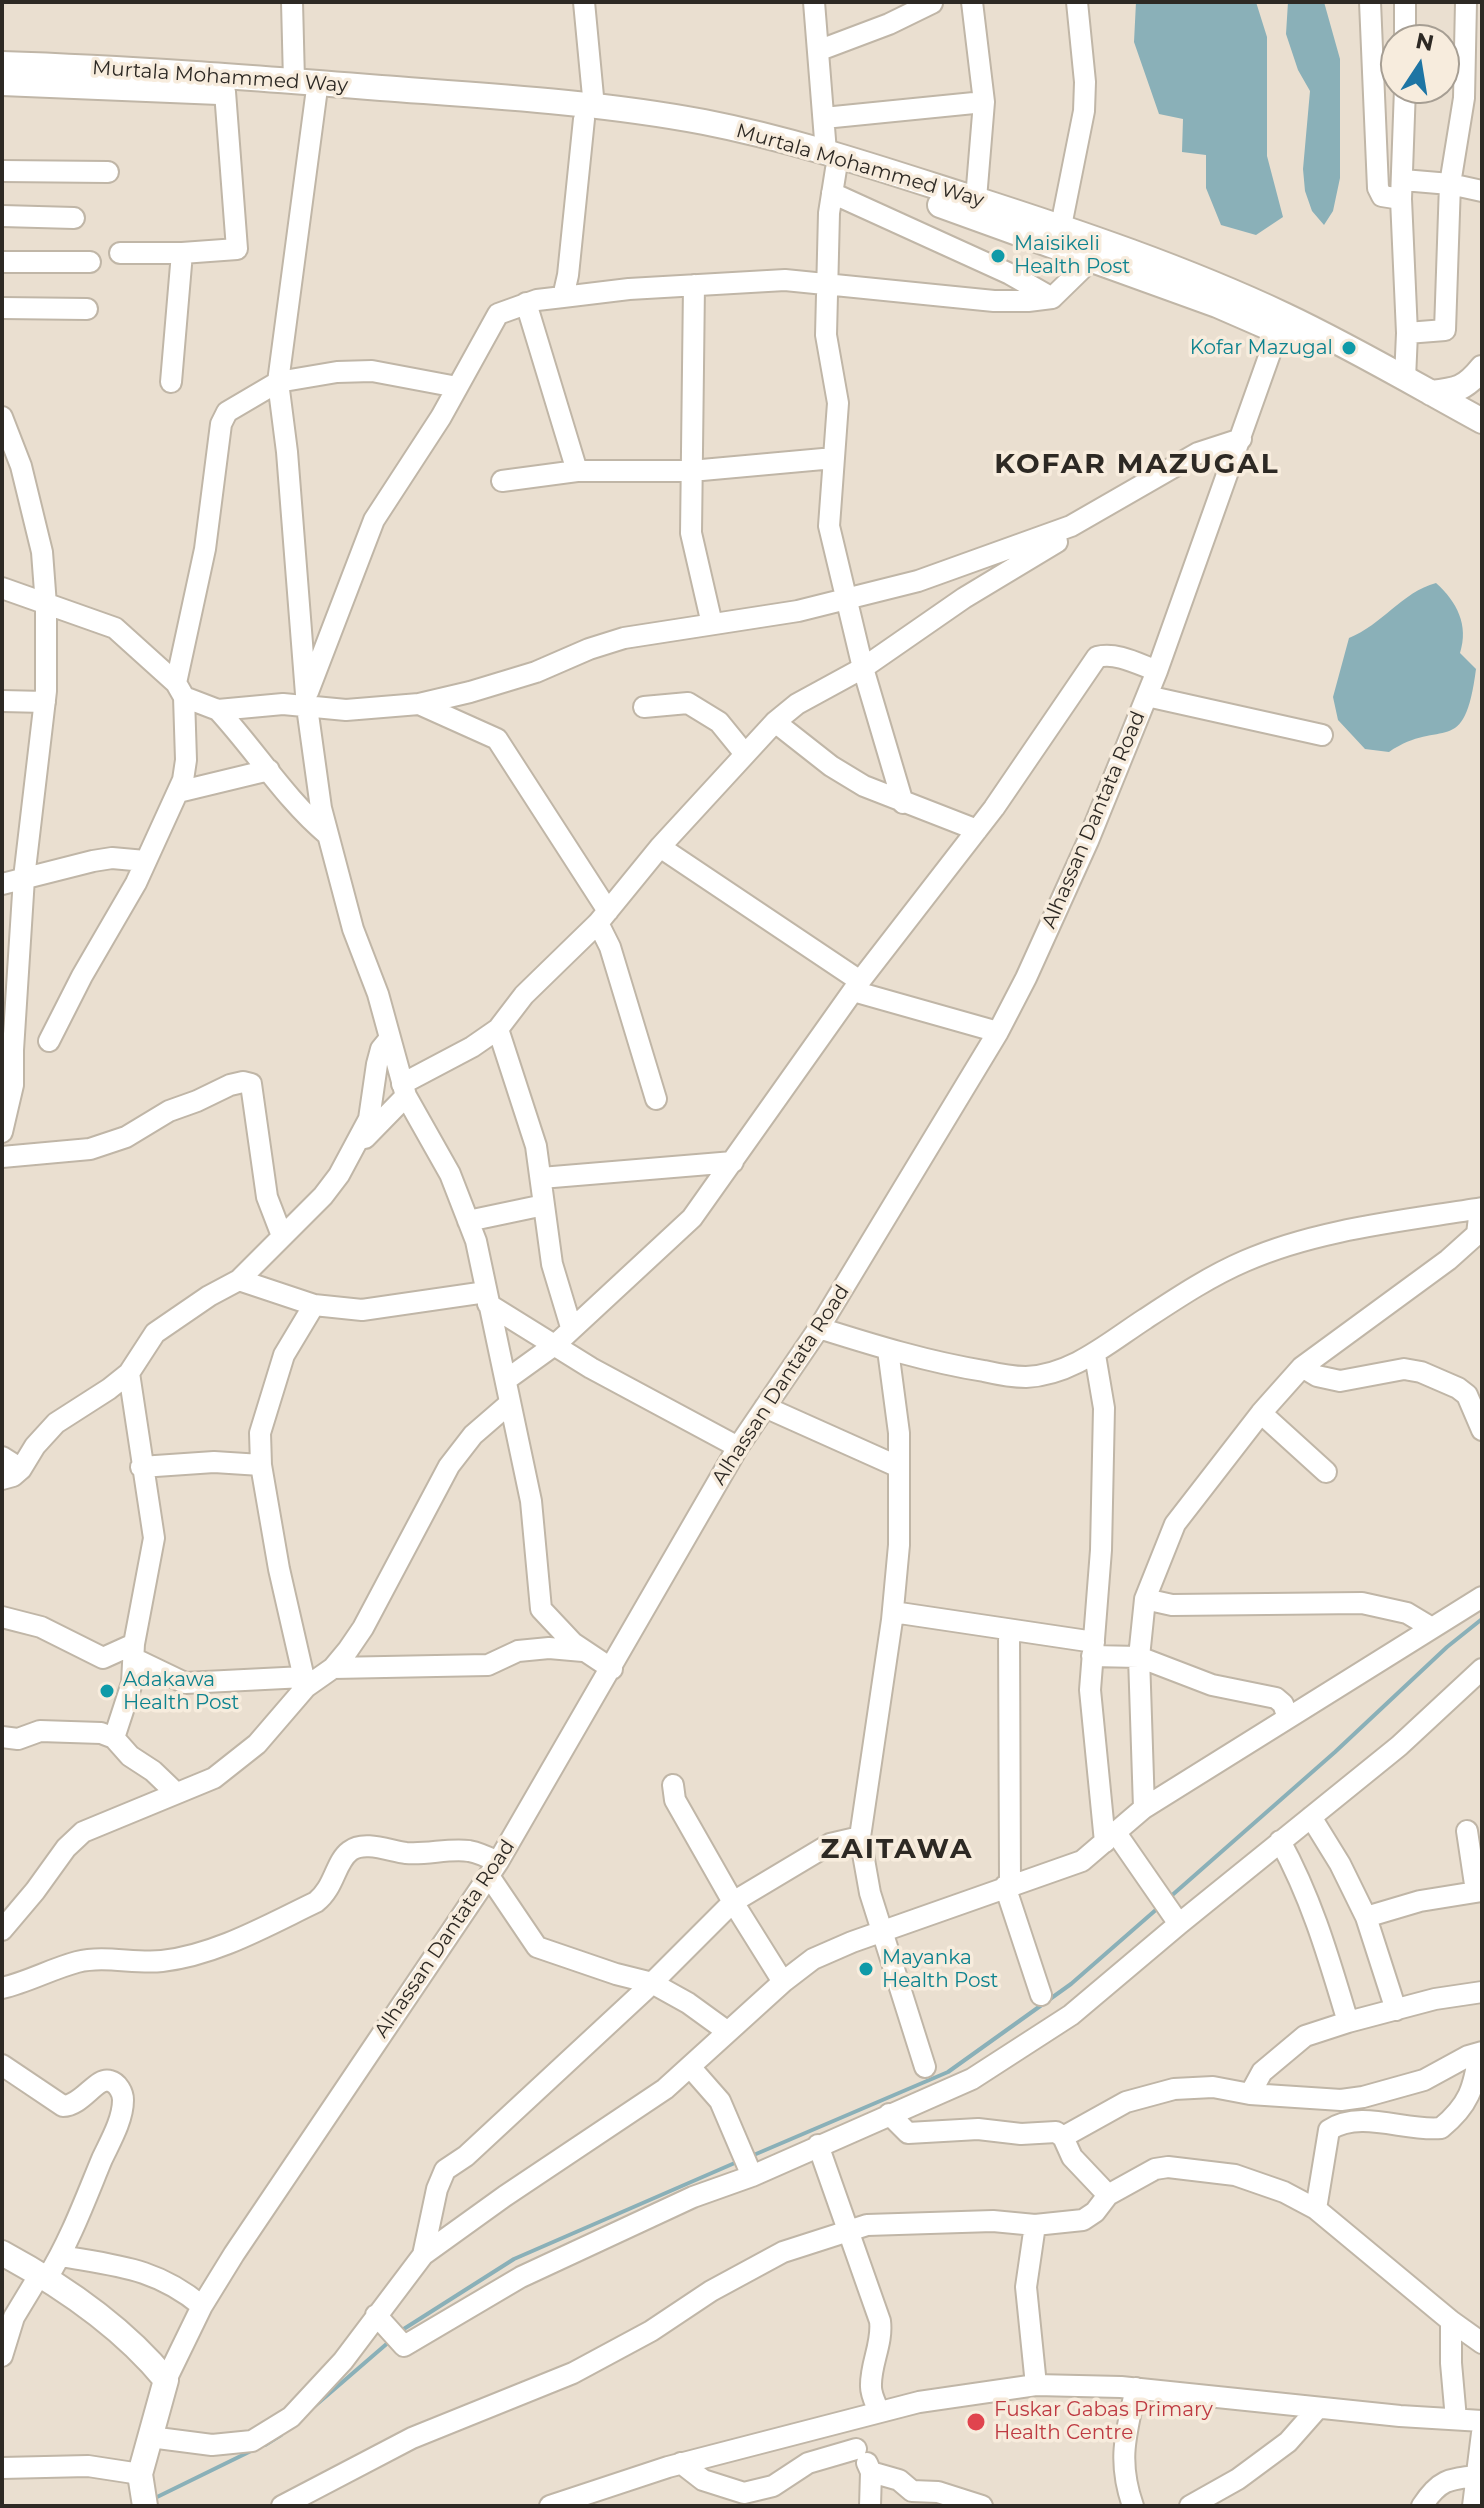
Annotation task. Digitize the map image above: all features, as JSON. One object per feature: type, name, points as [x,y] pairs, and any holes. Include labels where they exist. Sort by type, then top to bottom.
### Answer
[{"type":"main road","name":"Murtala Mohammed Way","points":[[2,64],[294,81],[589,113]]},
{"type":"main road","name":"Murtala Mohammed Way","points":[[2,83],[316,96],[701,121],[831,172],[1281,323],[1482,436]]},
{"type":"main road","name":"Murtala Mohammed Way","points":[[831,172],[976,199],[1061,226],[1405,379],[1482,421]]},
{"type":"main road","points":[[1431,393],[1463,387],[1482,368]]},
{"type":"main road","points":[[2,2253],[44,2276],[106,2321],[166,2380],[150,2437],[142,2492]]},
{"type":"street","points":[[292,2],[294,81]]},
{"type":"street","points":[[563,297],[589,113],[584,2]]},
{"type":"street","points":[[814,2],[831,172],[826,335],[838,403],[829,526],[863,668],[903,803]]},
{"type":"street","points":[[885,2],[889,24]]},
{"type":"street","points":[[972,2],[984,102],[976,199]]},
{"type":"street","points":[[1061,226],[1084,111],[1085,82],[1077,2]]},
{"type":"street","points":[[1370,2],[1378,188],[1382,196],[1402,189],[1450,184],[1482,191]]},
{"type":"street","points":[[1405,2],[1405,24]]},
{"type":"street","points":[[1407,333],[1445,330],[1450,184],[1464,98],[1466,2]]},
{"type":"street","points":[[820,50],[889,24],[932,3]]},
{"type":"street","points":[[120,253],[237,249],[225,92]]},
{"type":"street","points":[[316,96],[278,382],[287,452],[307,701],[321,808],[353,929],[378,994],[404,1090],[450,1174],[476,1241],[531,1501],[541,1609],[583,1651],[612,1669]]},
{"type":"street","points":[[824,118],[984,102]]},
{"type":"street","points":[[1405,104],[1402,189],[1407,333],[1405,379]]},
{"type":"street","points":[[2,171],[108,172]]},
{"type":"street","points":[[831,172],[1052,298]]},
{"type":"street","points":[[2,216],[74,218]]},
{"type":"street","points":[[171,382],[182,253]]},
{"type":"street","points":[[307,701],[374,520],[441,417],[493,319],[506,309],[563,297],[785,280],[994,301],[1028,301],[1052,298],[1093,258]]},
{"type":"street","points":[[2,262],[90,262]]},
{"type":"street","points":[[694,285],[691,533],[712,624]]},
{"type":"street","points":[[526,303],[577,471]]},
{"type":"street","points":[[2,308],[87,309]]},
{"type":"street","name":"Alhassan Dantata Road","points":[[166,2380],[202,2306],[243,2241],[494,1869],[738,1447],[819,1328],[998,1032],[1088,841],[1157,671],[1281,323]]},
{"type":"street","points":[[49,1041],[129,895],[178,792],[186,760],[180,690],[205,549],[221,424],[227,412],[278,382],[337,372],[372,371],[457,387]]},
{"type":"street","points":[[2,417],[21,466],[42,552],[46,605],[45,702],[24,878],[14,1069],[2,1132]]},
{"type":"street","points":[[218,710],[307,701],[346,710],[419,704],[536,672],[624,638],[847,600],[918,581],[1071,526],[1198,453],[1241,439]]},
{"type":"street","points":[[502,481],[577,471],[691,471],[834,458]]},
{"type":"street","points":[[356,1147],[404,1090],[498,1029],[524,995],[603,917],[660,847],[775,722],[797,704],[863,668],[964,598],[1049,548],[1071,526]]},
{"type":"street","points":[[2,588],[115,628],[180,690],[218,710],[292,802],[328,835]]},
{"type":"street","points":[[506,1380],[556,1344],[692,1218],[856,986],[977,830],[1097,657],[1118,657],[1157,671]]},
{"type":"street","points":[[1147,696],[1322,735]]},
{"type":"street","points":[[2,701],[45,702]]},
{"type":"street","points":[[644,707],[688,703],[719,722],[745,754]]},
{"type":"street","points":[[419,704],[497,739],[603,917],[656,1099]]},
{"type":"street","points":[[775,722],[831,766],[864,786],[977,830]]},
{"type":"street","points":[[178,792],[269,770]]},
{"type":"street","points":[[660,847],[856,986],[998,1032]]},
{"type":"street","points":[[2,884],[103,859],[145,861]]},
{"type":"street","points":[[498,1029],[536,1146],[552,1264],[571,1327]]},
{"type":"street","points":[[2,1479],[13,1476],[21,1469],[35,1446],[56,1423],[129,1373],[155,1333],[209,1296],[239,1280],[323,1196],[356,1147],[369,1119],[381,1049],[390,1038]]},
{"type":"street","points":[[2,1157],[90,1149],[126,1137],[169,1111],[230,1085],[251,1084],[267,1197],[282,1236]]},
{"type":"street","points":[[541,1178],[733,1162]]},
{"type":"street","points":[[468,1221],[544,1205]]},
{"type":"street","points":[[819,1328],[888,1350],[965,1368],[1026,1377],[1042,1375],[1095,1355],[1208,1279],[1283,1246],[1481,1208],[1477,1234],[1448,1260],[1302,1367],[1261,1413],[1175,1524],[1145,1599],[1139,1657],[1144,1808]]},
{"type":"street","points":[[239,1280],[314,1305],[362,1310],[487,1298],[591,1368],[738,1447]]},
{"type":"street","points":[[305,1682],[279,1569],[261,1465],[260,1433],[284,1355],[314,1305]]},
{"type":"street","points":[[888,1350],[899,1433],[899,1545],[893,1612],[860,1837],[870,1893],[925,2067]]},
{"type":"street","points":[[1095,1355],[1104,1408],[1101,1550],[1090,1690],[1111,1838],[1176,1920]]},
{"type":"street","points":[[1302,1367],[1317,1376],[1340,1381],[1404,1369],[1421,1372],[1467,1395],[1482,1430]]},
{"type":"street","points":[[114,1738],[132,1683],[133,1651],[154,1538],[129,1373]]},
{"type":"street","points":[[333,1668],[363,1628],[449,1466],[473,1435],[510,1403]]},
{"type":"street","points":[[765,1407],[899,1467]]},
{"type":"street","points":[[1261,1413],[1326,1472]]},
{"type":"street","points":[[2,1457],[21,1469]]},
{"type":"street","points":[[141,1467],[214,1462],[261,1465]]},
{"type":"street","points":[[150,2437],[212,2445],[252,2441],[291,2417],[343,2361],[423,2255],[665,2089],[783,1982],[813,1959],[1008,1885],[1082,1861],[1144,1808],[1482,1597]]},
{"type":"street","points":[[1145,1599],[1172,1605],[1362,1603],[1407,1613],[1432,1628]]},
{"type":"street","points":[[893,1612],[1009,1630],[1139,1657],[1212,1685],[1276,1698],[1283,1704],[1288,1718]]},
{"type":"street","points":[[2,1617],[41,1627],[101,1658],[133,1651],[185,1683],[305,1682]]},
{"type":"street","points":[[1009,1630],[1008,1885],[1041,1995]]},
{"type":"street","points":[[2,1930],[66,1848],[83,1832],[214,1778],[257,1744],[305,1682],[333,1668],[488,1665],[518,1651],[549,1648],[583,1651]]},
{"type":"street","points":[[376,2315],[397,2340],[521,2277],[693,2197],[748,2166],[818,2145],[972,2079],[1071,2015],[1176,1920],[1311,1817],[1479,1681]]},
{"type":"street","points":[[2,1737],[18,1739],[40,1731],[88,1731],[114,1738],[130,1756],[153,1771],[176,1793]]},
{"type":"street","points":[[673,1785],[675,1800],[783,1982]]},
{"type":"street","points":[[1311,1817],[1340,1864],[1366,1917],[1396,2010]]},
{"type":"street","points":[[1366,1917],[1420,1901],[1479,1891],[1467,1831]]},
{"type":"street","points":[[423,2255],[437,2189],[445,2170],[466,2156],[652,1983],[733,1902],[830,1844],[860,1837]]},
{"type":"street","points":[[1280,1841],[1298,1874],[1317,1921],[1348,2022]]},
{"type":"street","points":[[2,1988],[22,1984],[78,1962],[102,1959],[164,1961],[207,1951],[316,1902],[328,1892],[344,1856],[353,1847],[421,1853],[464,1851],[481,1854],[494,1869],[537,1947],[652,1983],[688,2003],[728,2032]]},
{"type":"street","points":[[1250,2094],[1262,2072],[1305,2036],[1435,1999],[1482,1992]]},
{"type":"street","points":[[1063,2137],[1126,2102],[1174,2089],[1213,2087],[1250,2094],[1341,2100],[1424,2080],[1481,2052]]},
{"type":"street","points":[[1316,2209],[1329,2130],[1347,2123],[1367,2122],[1441,2128],[1458,2114],[1468,2099],[1481,2052]]},
{"type":"street","points":[[2,2065],[63,2106],[77,2103],[102,2081],[110,2080],[122,2094],[122,2110],[61,2256],[14,2317],[2,2356]]},
{"type":"street","points":[[691,2068],[720,2101],[748,2166]]},
{"type":"street","points":[[889,2114],[908,2133],[978,2129],[1021,2134],[1053,2131],[1063,2137],[1072,2157],[1108,2195]]},
{"type":"street","points":[[818,2145],[880,2321],[879,2347],[871,2381],[871,2391],[879,2412]]},
{"type":"street","points":[[282,2506],[322,2496],[412,2438],[573,2373],[651,2331],[711,2291],[783,2252],[867,2225],[993,2221],[1035,2225],[1083,2220],[1095,2212],[1108,2195],[1155,2169],[1168,2167],[1235,2175],[1284,2192],[1316,2209],[1482,2343]]},
{"type":"street","points":[[1035,2225],[1027,2262],[1026,2287],[1036,2385]]},
{"type":"street","points":[[61,2256],[141,2270],[179,2288],[202,2306]]},
{"type":"street","points":[[1451,2321],[1456,2419]]},
{"type":"street","points":[[550,2506],[574,2502],[681,2463],[919,2402],[1036,2385],[1136,2388],[1318,2408],[1482,2421]]},
{"type":"street","points":[[1133,2506],[1122,2468],[1136,2388]]},
{"type":"street","points":[[1190,2506],[1238,2479],[1288,2442],[1318,2408]]},
{"type":"street","points":[[847,2420],[856,2449],[871,2472],[870,2506]]},
{"type":"street","points":[[1473,2506],[1482,2433]]},
{"type":"street","points":[[681,2463],[703,2480],[744,2493],[773,2486],[808,2463],[856,2449]]},
{"type":"street","points":[[2,2468],[88,2466],[142,2492]]},
{"type":"street","points":[[871,2472],[899,2480],[912,2491],[938,2492],[982,2506]]},
{"type":"street","points":[[1422,2506],[1440,2483],[1477,2476]]},
{"type":"water","points":[[1136,2],[1256,2],[1267,37],[1267,156],[1283,217],[1256,235],[1221,225],[1206,188],[1206,155],[1182,152],[1183,119],[1159,114],[1134,42]]},
{"type":"water","points":[[1288,2],[1324,2],[1340,59],[1340,178],[1333,211],[1324,225],[1312,211],[1305,191],[1303,169],[1310,91],[1298,70],[1286,34]]},
{"type":"water","points":[[1436,583],[1450,598],[1459,615],[1463,633],[1460,653],[1476,669],[1465,716],[1448,732],[1407,742],[1389,752],[1365,749],[1338,720],[1333,697],[1349,638],[1424,587]]},
{"type":"waterway","points":[[1170,1897],[1482,1619]]},
{"type":"waterway","points":[[749,2157],[948,2072],[1071,1984],[1158,1908]]},
{"type":"waterway","points":[[399,2332],[514,2259],[737,2162]]},
{"type":"waterway","points":[[309,2411],[390,2341]]},
{"type":"waterway","points":[[265,2445],[281,2435]]},
{"type":"waterway","points":[[153,2499],[253,2450]]},
{"type":"place","name":"Maisikeli Health Post","points":[[998,256]]},
{"type":"place","name":"Kofar Mazugal","points":[[1349,348]]},
{"type":"place","name":"Adakawa Health Post","points":[[107,1691]]},
{"type":"place","name":"Mayanka Health Post","points":[[866,1969]]},
{"type":"place","name":"Fuskar Gabas Primary Health Centre","points":[[976,2422]]},
{"type":"district","name":"KOFAR MAZUGAL","points":[[1137,465]]},
{"type":"district","name":"ZAITAWA","points":[[897,1850]]}]
